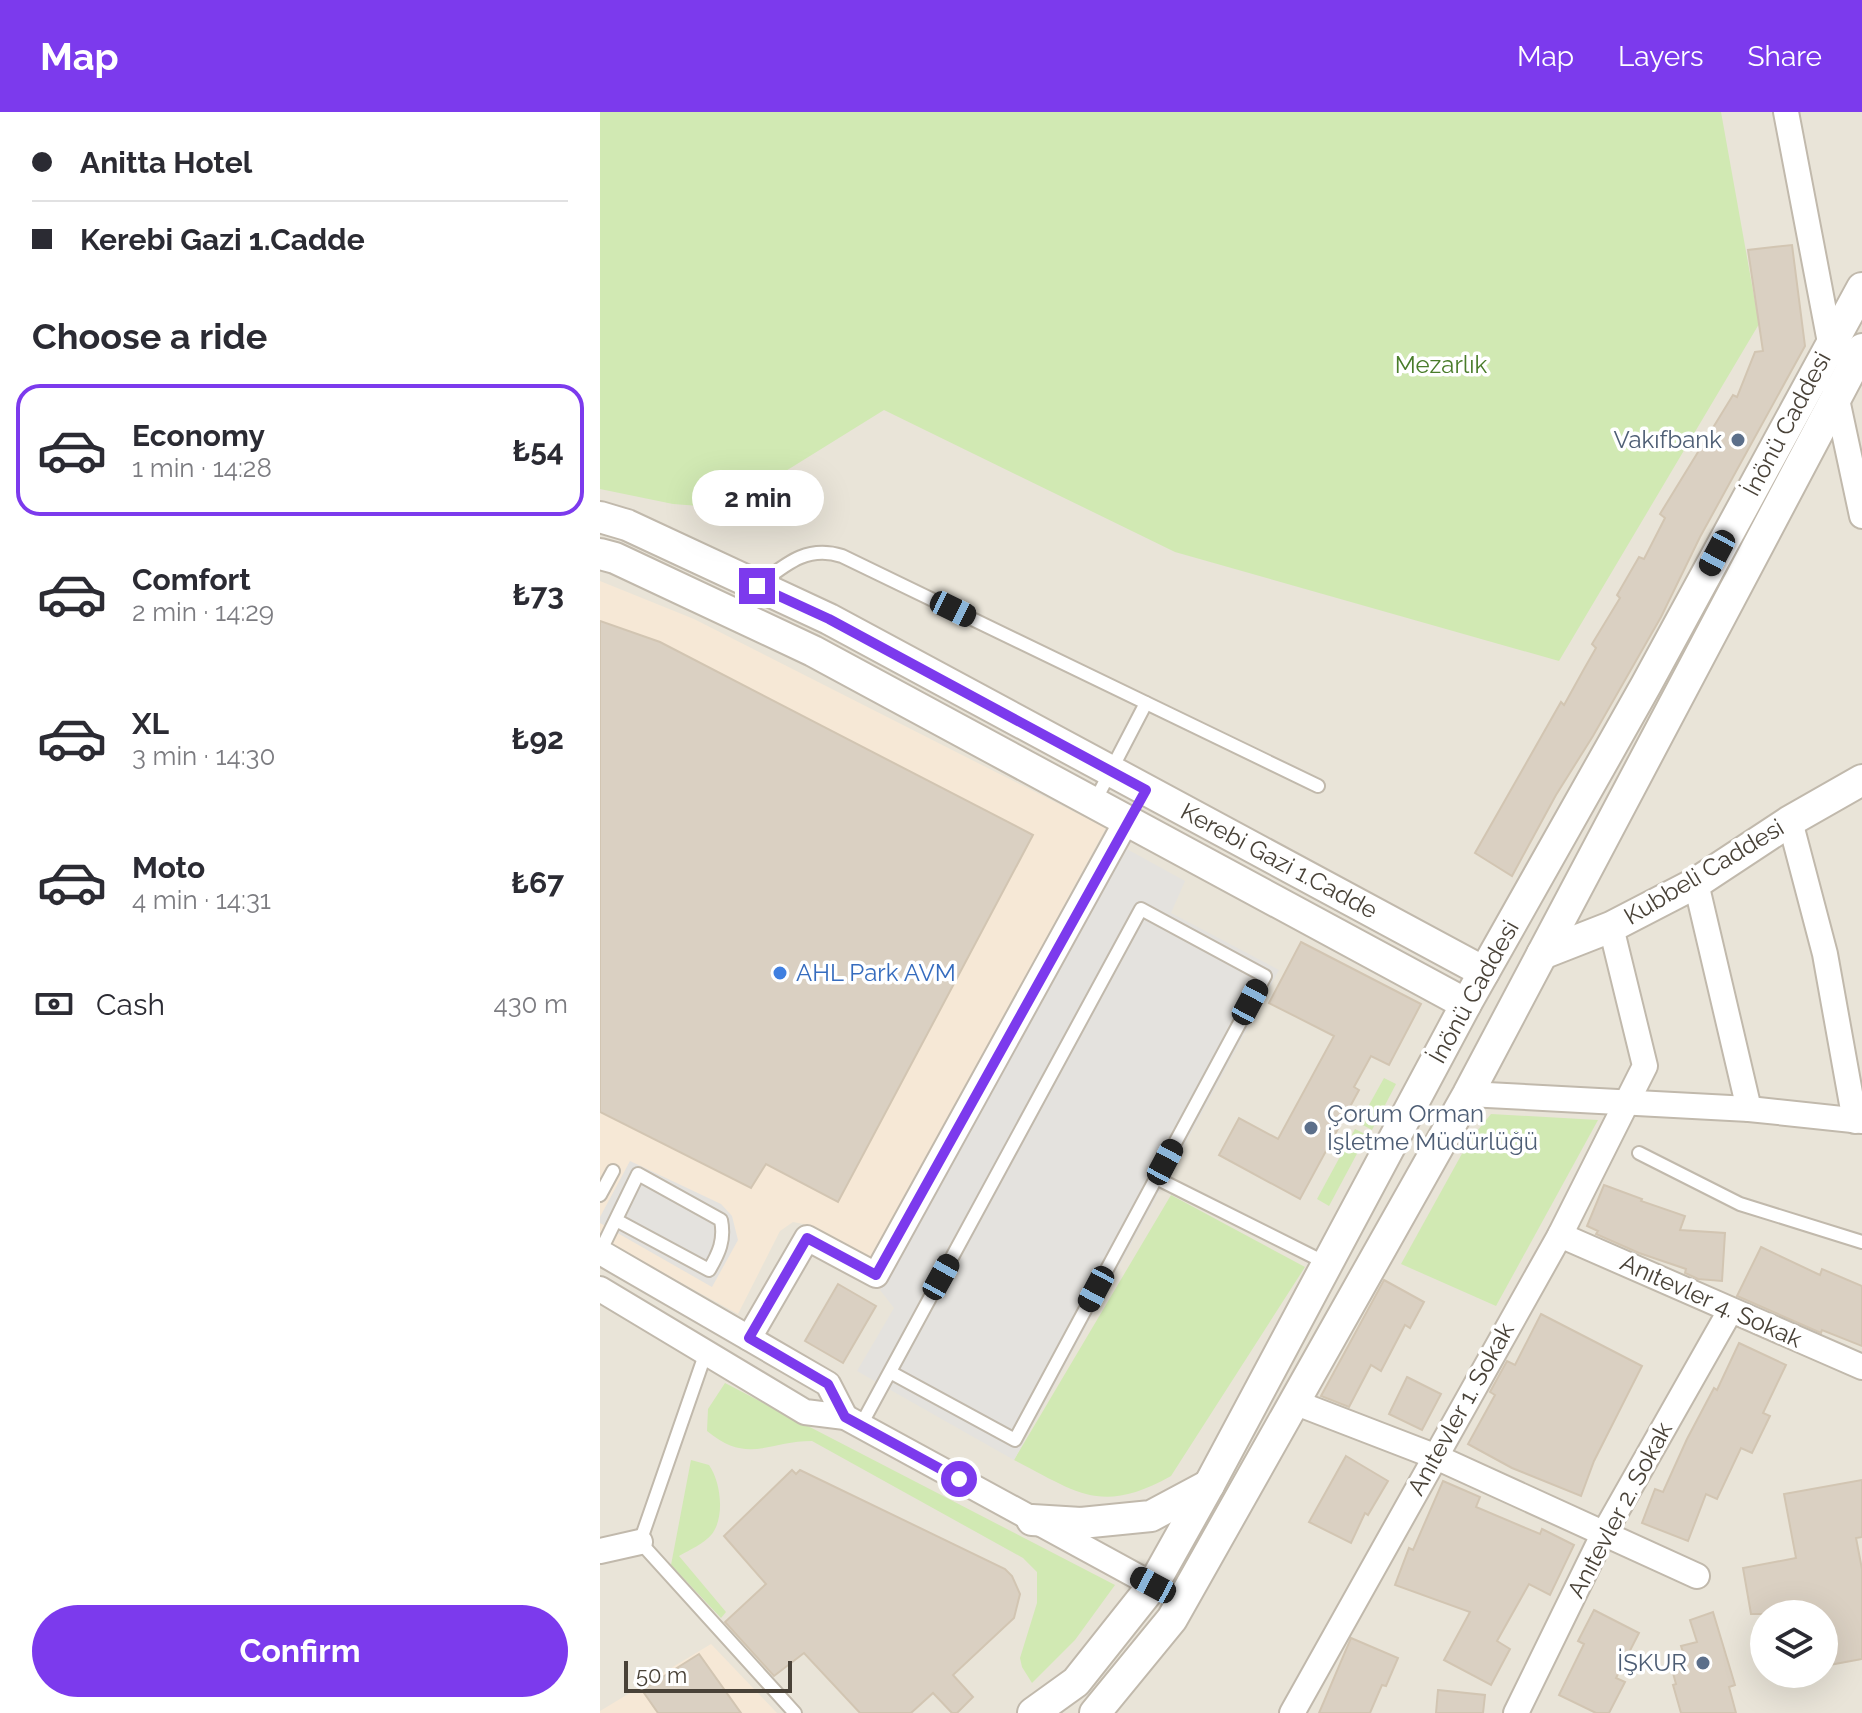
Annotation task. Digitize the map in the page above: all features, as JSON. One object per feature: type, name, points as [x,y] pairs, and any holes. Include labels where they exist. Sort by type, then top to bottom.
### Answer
[{"type":"street","points":[[1786,112],[1832,341],[1835,396],[1855,451],[1862,516]]},
{"type":"street","name":"İnönü Caddesi","points":[[1033,1713],[1076,1682],[1153,1585],[1466,1004],[1646,685],[1862,288]]},
{"type":"street","name":"İnönü Caddesi","points":[[1095,1713],[1172,1619],[1468,1094],[1862,349]]},
{"type":"street","points":[[1809,449],[1855,451]]},
{"type":"street","name":"Kerebi Gazi 1.Cadde","points":[[600,517],[627,525],[829,619],[1484,972]]},
{"type":"street","name":"Kerebi Gazi 1.Cadde","points":[[600,554],[615,558],[813,651],[1466,1004]]},
{"type":"street","name":"Kubbeli Caddesi","points":[[1542,954],[1611,927],[1696,883],[1790,821],[1862,780]]},
{"type":"street","points":[[749,1338],[807,1238],[876,1275],[1146,790]]},
{"type":"street","points":[[1468,1094],[1749,1109],[1859,1121],[1825,954],[1790,821]]},
{"type":"street","points":[[1696,883],[1749,1109]]},
{"type":"street","name":"Anıtevler 1. Sokak","points":[[1292,1713],[1560,1235],[1645,1066],[1611,927]]},
{"type":"street","name":"Anıtevler 4. Sokak","points":[[1560,1235],[1862,1367]]},
{"type":"street","points":[[600,1252],[828,1384],[853,1421]]},
{"type":"street","points":[[600,1289],[805,1412],[853,1421],[1153,1585]]},
{"type":"street","name":"Anıtevler 2. Sokak","points":[[1516,1713],[1603,1535],[1730,1311]]},
{"type":"street","points":[[1294,1402],[1434,1456],[1697,1576]]},
{"type":"street","points":[[1032,1520],[1081,1523],[1151,1516],[1209,1485]]},
{"type":"street","points":[[600,1551],[640,1542]]},
{"type":"lane","points":[[757,586],[794,558],[813,552],[833,553],[1318,786]]},
{"type":"lane","points":[[1094,803],[1146,703]]},
{"type":"lane","points":[[853,1421],[890,1372],[1141,909],[1265,976],[1015,1440],[890,1372]]},
{"type":"lane","points":[[1639,1153],[1740,1204],[1862,1242]]},
{"type":"lane","points":[[600,1195],[613,1171]]},
{"type":"lane","points":[[600,1252],[638,1174],[721,1220],[724,1233],[722,1245],[709,1270],[616,1220]]},
{"type":"lane","points":[[1156,1178],[1328,1264]]},
{"type":"lane","points":[[706,1352],[640,1542],[795,1713]]},
{"type":"shaded area","points":[[600,112],[1862,112],[1862,1713],[600,1713]]},
{"type":"shaded area","name":"AHL Park AVM","points":[[600,581],[694,619],[1106,828],[871,1260],[803,1224],[793,1222],[780,1231],[738,1314],[600,1238]]},
{"type":"shaded area","points":[[1125,848],[1185,881],[1171,913],[1279,970],[1014,1460],[857,1371],[894,1308],[880,1290]]},
{"type":"shaded area","points":[[630,1161],[721,1204],[732,1216],[738,1240],[712,1287],[600,1223],[600,1217]]},
{"type":"shaded area","points":[[711,1644],[777,1713],[600,1713],[600,1711]]},
{"type":"green space","name":"Mezarlık","points":[[600,112],[1721,112],[1759,324],[1559,661],[1175,552],[884,410],[726,508],[673,504],[600,489]]},
{"type":"green space","points":[[1384,1078],[1396,1084],[1372,1130],[1359,1123]]},
{"type":"green space","points":[[1491,1114],[1598,1120],[1496,1306],[1401,1264],[1469,1141]]},
{"type":"green space","points":[[1355,1129],[1367,1135],[1329,1206],[1317,1199]]},
{"type":"green space","points":[[1171,1195],[1305,1267],[1171,1476],[1126,1495],[1107,1497],[1073,1490],[1014,1460]]},
{"type":"green space","points":[[725,1383],[1115,1585],[1075,1640],[1032,1683],[1020,1658],[1037,1603],[1037,1572],[1023,1558],[812,1441],[747,1449],[721,1441],[707,1431],[708,1409]]},
{"type":"green space","points":[[691,1460],[709,1465],[713,1472],[719,1490],[719,1518],[712,1534],[679,1556],[726,1612],[721,1618],[671,1565]]},
{"type":"building","points":[[1792,245],[1805,346],[1700,537],[1661,617],[1512,876],[1475,853],[1561,702],[1564,705],[1596,648],[1592,644],[1620,598],[1617,595],[1639,557],[1644,559],[1665,518],[1660,514],[1733,395],[1737,397],[1755,352],[1763,351],[1748,250]]},
{"type":"building","name":"AHL Park AVM","points":[[600,621],[660,642],[1033,835],[838,1202],[766,1164],[751,1188],[600,1112]]},
{"type":"building","points":[[1301,942],[1421,1004],[1389,1065],[1371,1056],[1354,1087],[1359,1090],[1300,1199],[1219,1155],[1239,1118],[1278,1139],[1334,1036],[1269,1003]]},
{"type":"building","points":[[1604,1185],[1685,1216],[1680,1230],[1725,1233],[1722,1281],[1698,1279],[1685,1273],[1686,1269],[1596,1234],[1598,1231],[1587,1226]]},
{"type":"building","points":[[1761,1247],[1820,1275],[1822,1269],[1862,1286],[1862,1346],[1822,1330],[1821,1333],[1737,1296]]},
{"type":"building","points":[[1384,1280],[1424,1302],[1410,1328],[1405,1325],[1381,1371],[1371,1365],[1349,1407],[1321,1396]]},
{"type":"building","points":[[838,1284],[876,1306],[843,1363],[805,1341]]},
{"type":"building","points":[[1541,1314],[1642,1366],[1594,1461],[1581,1496],[1512,1468],[1468,1444],[1495,1395],[1490,1392],[1507,1361],[1515,1365]]},
{"type":"building","points":[[1739,1343],[1786,1365],[1763,1413],[1770,1416],[1752,1453],[1741,1448],[1717,1499],[1706,1494],[1688,1541],[1642,1523],[1655,1489],[1663,1492],[1687,1439],[1714,1388],[1717,1390]]},
{"type":"building","points":[[1407,1377],[1441,1394],[1422,1430],[1389,1414]]},
{"type":"building","points":[[1346,1456],[1388,1481],[1368,1515],[1365,1513],[1351,1543],[1309,1522]]},
{"type":"building","points":[[792,1470],[796,1474],[800,1470],[1005,1569],[1012,1576],[1020,1594],[1014,1618],[953,1675],[973,1697],[957,1713],[952,1713],[933,1693],[911,1713],[860,1713],[804,1653],[774,1676],[725,1622],[766,1584],[724,1536]]},
{"type":"building","points":[[1862,1480],[1862,1537],[1856,1538],[1862,1569],[1862,1659],[1838,1663],[1838,1600],[1750,1600],[1750,1608],[1743,1568],[1796,1558],[1784,1494]]},
{"type":"building","points":[[1443,1481],[1480,1497],[1476,1507],[1540,1534],[1542,1529],[1574,1545],[1550,1595],[1529,1584],[1497,1641],[1510,1649],[1491,1685],[1444,1660],[1470,1612],[1395,1585],[1409,1548],[1413,1550]]},
{"type":"building","points":[[1594,1610],[1639,1633],[1616,1678],[1625,1682],[1609,1713],[1596,1713],[1559,1695],[1584,1644],[1578,1641]]},
{"type":"building","name":"İŞKUR","points":[[1713,1612],[1735,1685],[1729,1687],[1736,1713],[1681,1713],[1671,1666],[1686,1661],[1681,1646],[1697,1642],[1690,1620]]},
{"type":"building","points":[[1351,1638],[1398,1658],[1370,1713],[1319,1713]]},
{"type":"building","points":[[699,1654],[741,1713],[658,1713],[642,1690]]},
{"type":"building","points":[[1438,1690],[1485,1695],[1483,1713],[1436,1713]]},
{"type":"place","name":"Vakıfbank","points":[[1738,440]]},
{"type":"place","name":"AHL Park AVM","points":[[780,973]]},
{"type":"place","name":"Çorum Orman İşletme Müdürlüğü","points":[[1311,1128]]},
{"type":"place","name":"İŞKUR","points":[[1703,1663]]},
{"type":"route","points":[[757,586],[829,619],[1146,790],[876,1275],[807,1238],[749,1338],[828,1384],[845,1417],[959,1479]]}]
